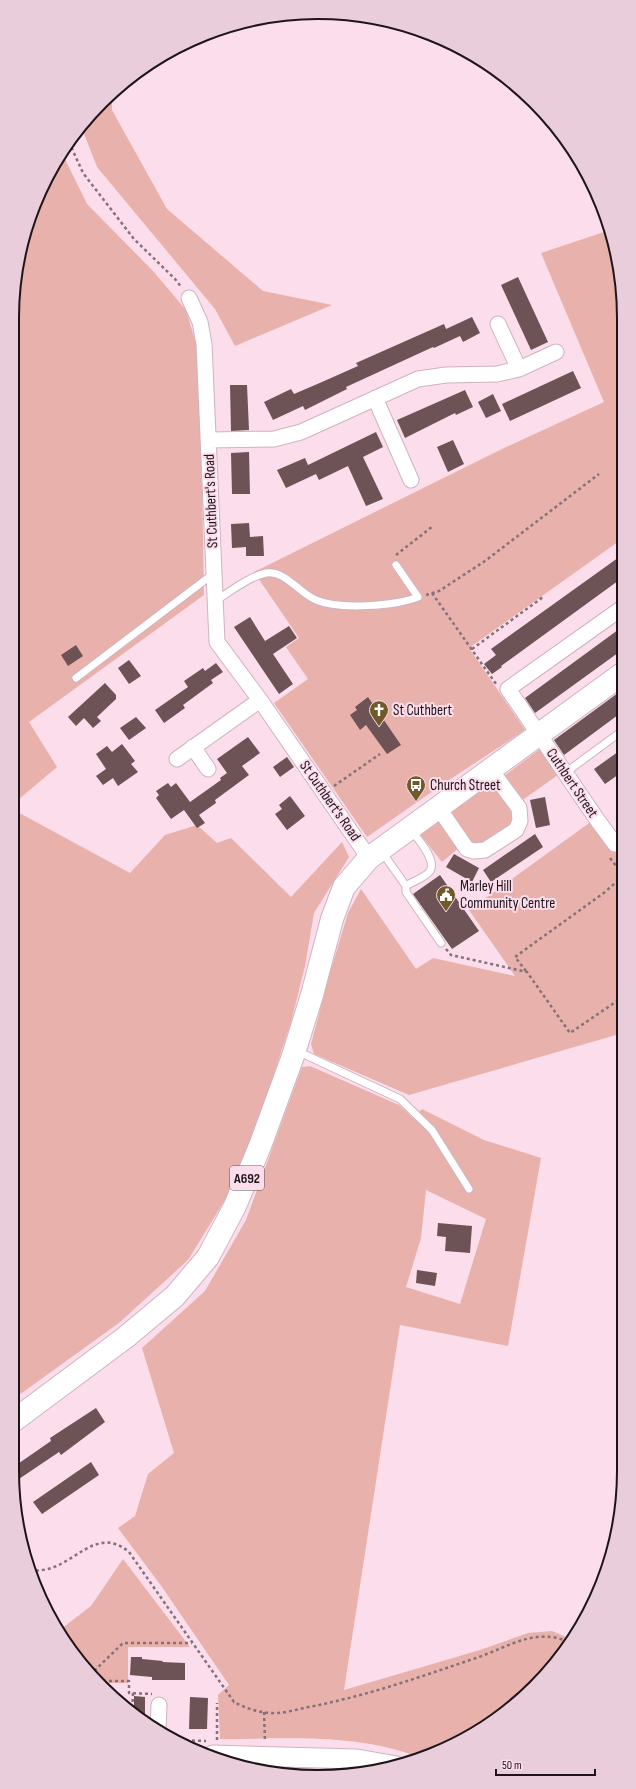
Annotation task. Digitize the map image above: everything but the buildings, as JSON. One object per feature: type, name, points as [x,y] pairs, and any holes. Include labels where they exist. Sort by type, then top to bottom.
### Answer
[{"type":"highway","name":"A692","points":[[19,1417],[126,1337],[175,1296],[208,1257],[235,1206],[260,1146],[295,1050],[312,995],[332,919],[344,887],[375,854],[617,678]]},
{"type":"street","name":"St Cuthbert's Road","points":[[189,298],[200,322],[204,344],[217,642],[260,700],[324,793],[375,854]]},
{"type":"street","points":[[498,324],[519,369]]},
{"type":"street","points":[[208,440],[274,439],[301,432],[418,379],[446,375],[497,374],[519,369],[556,352]]},
{"type":"street","points":[[375,398],[411,480]]},
{"type":"street","points":[[508,689],[617,612]]},
{"type":"street","name":"Cuthbert Street","points":[[508,689],[615,844],[617,842]]},
{"type":"street","points":[[177,759],[260,700]]},
{"type":"street","points":[[192,747],[208,769]]},
{"type":"street","points":[[438,807],[468,849],[474,851],[485,850],[516,830],[520,821],[519,808],[490,769]]},
{"type":"street","points":[[158,1724],[159,1705]]},
{"type":"street","points":[[215,1748],[271,1757],[357,1759],[380,1763]]},
{"type":"lane","points":[[215,601],[251,580],[267,573],[281,575],[300,591],[316,600],[335,605],[405,602],[418,597],[396,565]]},
{"type":"lane","points":[[76,678],[213,574]]},
{"type":"lane","points":[[565,773],[617,735]]},
{"type":"lane","points":[[406,886],[430,871],[432,864],[430,857],[410,828]]},
{"type":"lane","points":[[375,854],[406,886],[406,892],[441,943]]},
{"type":"lane","points":[[295,1050],[400,1099],[432,1130],[469,1189]]},
{"type":"path","points":[[72,148],[83,173],[134,239],[175,279],[189,298]]},
{"type":"path","points":[[418,597],[439,591],[485,561],[599,474]]},
{"type":"path","points":[[396,565],[394,556],[433,526]]},
{"type":"path","points":[[432,593],[499,688],[508,689]]},
{"type":"path","points":[[472,649],[543,597]]},
{"type":"path","points":[[324,793],[380,754]]},
{"type":"path","points":[[617,881],[515,957],[570,1033],[617,1001]]},
{"type":"path","points":[[441,943],[451,956],[526,972]]},
{"type":"path","points":[[36,1570],[42,1570],[55,1566],[94,1544],[115,1543],[129,1552],[234,1702],[243,1707],[264,1712],[278,1713],[350,1698],[478,1657],[512,1643],[539,1635],[560,1637],[565,1640]]},
{"type":"path","points":[[95,1670],[123,1643],[192,1643]]},
{"type":"path","points":[[106,1681],[129,1681],[128,1693],[159,1694],[159,1705]]},
{"type":"path","points":[[132,1705],[133,1693]]},
{"type":"path","points":[[215,1748],[217,1703]]},
{"type":"path","points":[[264,1712],[271,1757]]},
{"type":"shaded area","points":[[112,102],[112,110],[167,209],[263,291],[332,305],[235,346],[215,309],[97,167],[84,133]]},
{"type":"shaded area","points":[[65,159],[87,204],[153,271],[186,310],[197,347],[201,423],[204,595],[29,722],[57,767],[19,799],[20,298],[25,260],[35,222],[50,186]]},
{"type":"shaded area","points":[[604,232],[607,241],[614,279],[617,318],[617,543],[469,648],[525,730],[443,784],[367,837],[274,703],[308,679],[286,647],[299,638],[254,572],[502,449],[604,402],[541,253]]},
{"type":"shaded area","points":[[540,749],[558,775],[521,801],[504,776]]},
{"type":"shaded area","points":[[492,783],[513,814],[512,827],[481,845],[472,844],[450,812]]},
{"type":"shaded area","points":[[19,813],[130,873],[165,835],[197,825],[217,843],[231,838],[291,897],[342,842],[349,857],[314,913],[305,966],[291,1022],[258,1122],[231,1190],[188,1260],[119,1323],[19,1395]]},
{"type":"shaded area","points":[[439,817],[461,846],[442,862],[419,833]]},
{"type":"shaded area","points":[[592,821],[617,855],[617,1035],[409,1095],[314,1054],[311,1044],[330,973],[348,913],[361,889],[416,969],[433,958],[515,976],[469,910]]},
{"type":"shaded area","points":[[310,1066],[399,1105],[413,1118],[422,1109],[484,1140],[541,1158],[508,1346],[400,1325],[344,1690],[480,1650],[528,1633],[552,1631],[567,1637],[543,1668],[515,1696],[500,1708],[468,1730],[411,1755],[394,1749],[346,1741],[295,1738],[220,1739],[218,1695],[229,1685],[162,1587],[118,1528],[135,1516],[148,1474],[174,1453],[142,1348],[205,1291],[246,1220],[302,1067]],"holes":[[[426,1190],[486,1219],[460,1304],[406,1287],[421,1238]]]},
{"type":"shaded area","points":[[123,1559],[190,1647],[128,1647],[128,1683],[108,1683],[93,1668],[63,1627],[91,1606]]},
{"type":"place","name":"St Cuthbert","points":[[379,727]]},
{"type":"place","name":"Church Street","points":[[416,802]]},
{"type":"place","name":"Marley Hill Community Centre","points":[[446,912]]}]
